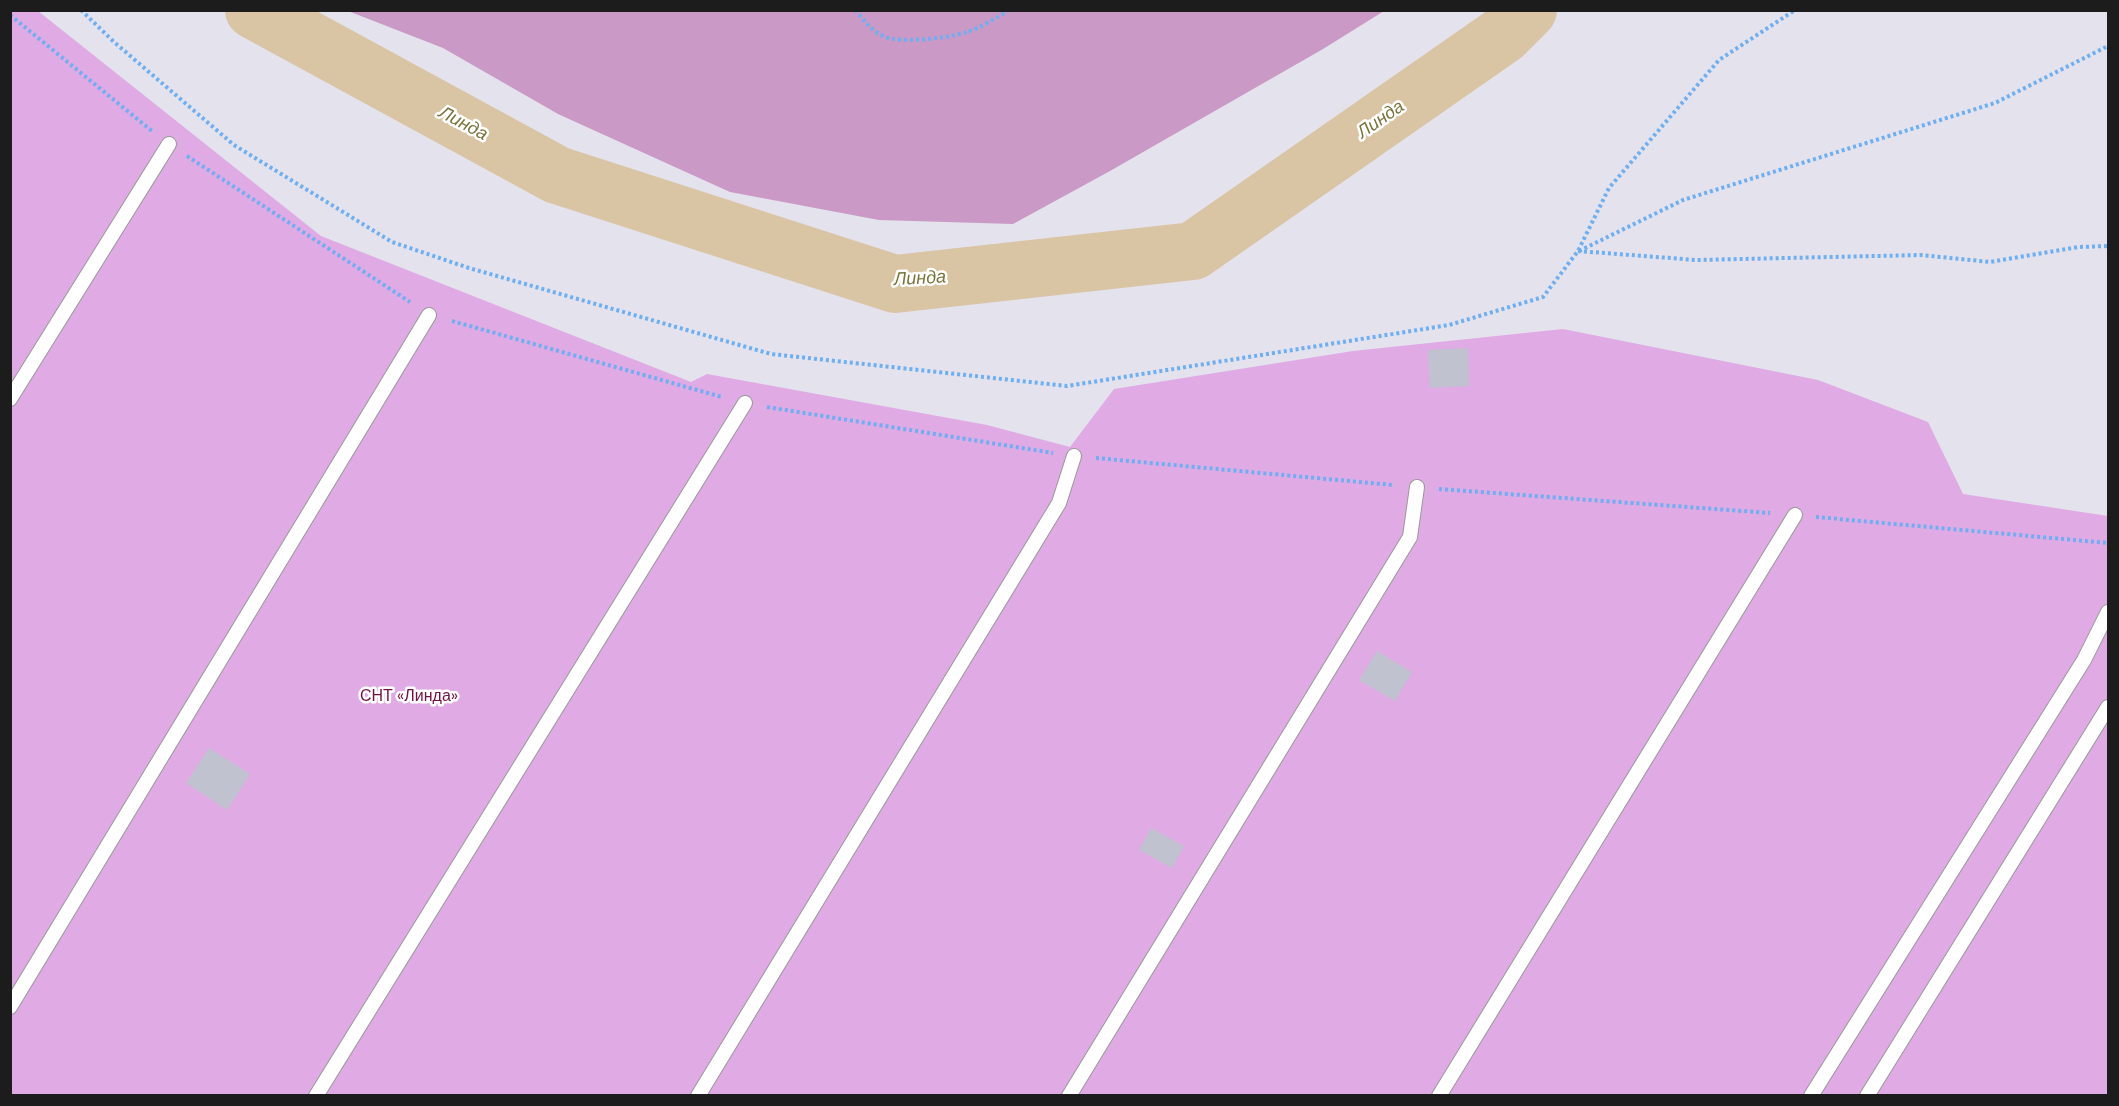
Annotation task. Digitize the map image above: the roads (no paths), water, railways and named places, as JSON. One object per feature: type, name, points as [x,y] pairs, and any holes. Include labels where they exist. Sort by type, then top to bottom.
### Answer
[{"type":"lane","points":[[10,399],[169,144]]},
{"type":"lane","points":[[10,1007],[429,315]]},
{"type":"lane","points":[[316,1095],[745,403]]},
{"type":"lane","points":[[698,1095],[1059,503],[1074,456]]},
{"type":"lane","points":[[1069,1095],[1410,537],[1417,488]]},
{"type":"lane","points":[[1439,1095],[1795,515]]},
{"type":"lane","points":[[1811,1095],[2084,660],[2109,612]]},
{"type":"lane","points":[[1867,1095],[2109,707]]},
{"type":"waterway","name":"Линда","points":[[254,10],[557,175],[895,284],[1193,251],[1503,35],[1528,10]]},
{"type":"park label","name":"СНТ «Линда»","points":[[409,697]]}]
